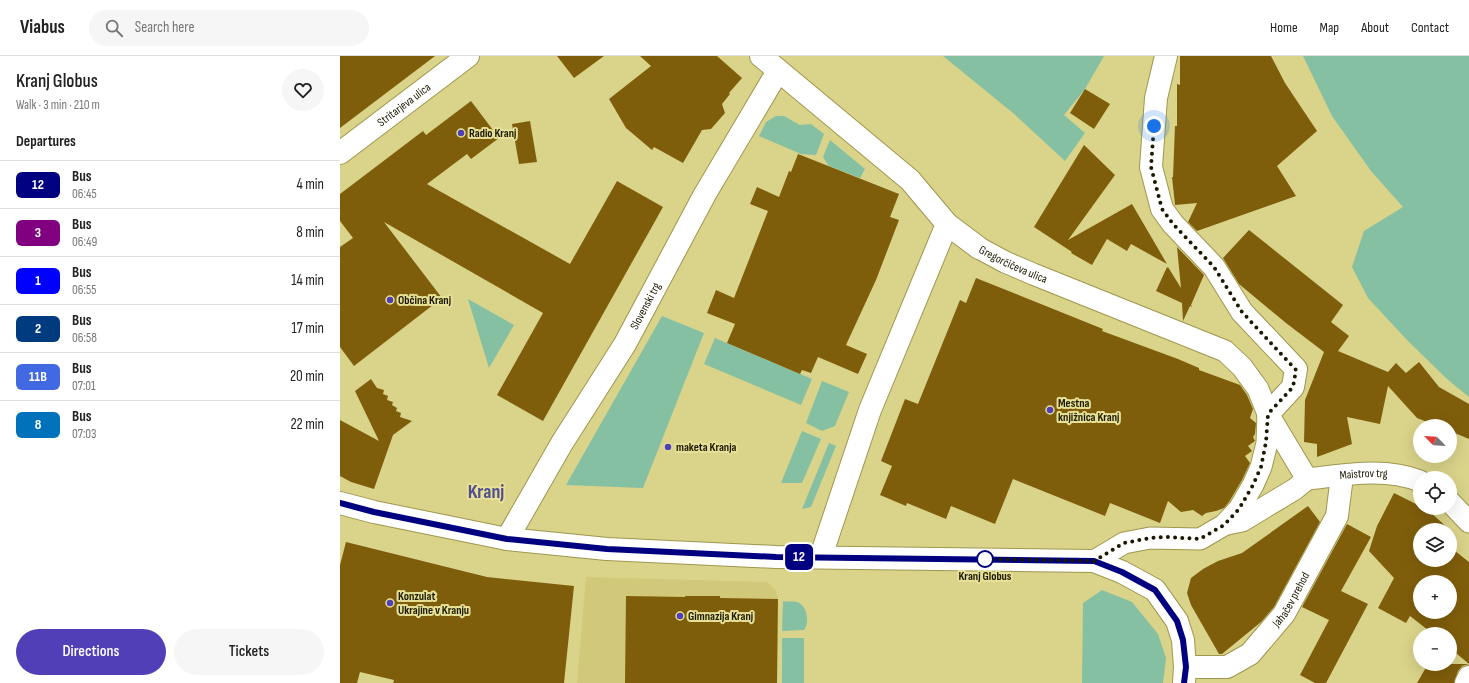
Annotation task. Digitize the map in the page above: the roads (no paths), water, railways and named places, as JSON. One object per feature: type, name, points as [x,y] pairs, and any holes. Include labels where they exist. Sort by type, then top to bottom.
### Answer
[{"type":"street","name":"Stritarjeva ulica","points":[[340,153],[468,56]]},
{"type":"street","name":"Gregorčičeva ulica","points":[[761,56],[910,180],[947,224],[979,248],[1026,271],[1224,351],[1242,367],[1258,389],[1268,414]]},
{"type":"street","points":[[1094,561],[1124,543],[1156,538],[1200,539],[1224,525],[1239,509],[1253,485],[1261,467],[1266,442],[1268,414],[1293,387],[1296,370],[1242,312],[1214,267],[1173,224],[1162,209],[1151,167],[1156,98],[1166,56]]},
{"type":"street","name":"Slovenski trg","points":[[507,539],[562,443],[625,344],[705,194],[778,71]]},
{"type":"street","points":[[821,556],[870,410],[947,224]]},
{"type":"street","points":[[1224,525],[1242,521],[1295,489],[1307,479],[1268,414]]},
{"type":"street","name":"Maistrov trg","points":[[1307,479],[1368,473],[1389,473],[1413,478]]},
{"type":"street","name":"Jahačev prehod","points":[[1185,675],[1228,668],[1250,654],[1284,614],[1337,516],[1342,476]]},
{"type":"street","points":[[340,503],[389,515],[507,539],[607,549],[776,557],[821,556],[1094,561],[1122,572],[1155,590],[1177,621],[1183,640],[1185,675]]},
{"type":"street","points":[[1457,509],[1469,522]]},
{"type":"street","points":[[1466,683],[1469,678]]},
{"type":"place","name":"Radio Kranj","points":[[461,133]]},
{"type":"place","name":"Občina Kranj","points":[[390,300]]},
{"type":"place","name":"Mestna knjižnica Kranj","points":[[1050,410]]},
{"type":"place","name":"maketa Kranja","points":[[668,447]]},
{"type":"place","name":"Kranj Globus","points":[[985,559]]},
{"type":"place","name":"Konzulat Ukrajine v Kranju","points":[[390,603]]},
{"type":"place","name":"Gimnazija Kranj","points":[[680,616]]},
{"type":"district","name":"Kranj","points":[[486,492]]}]
